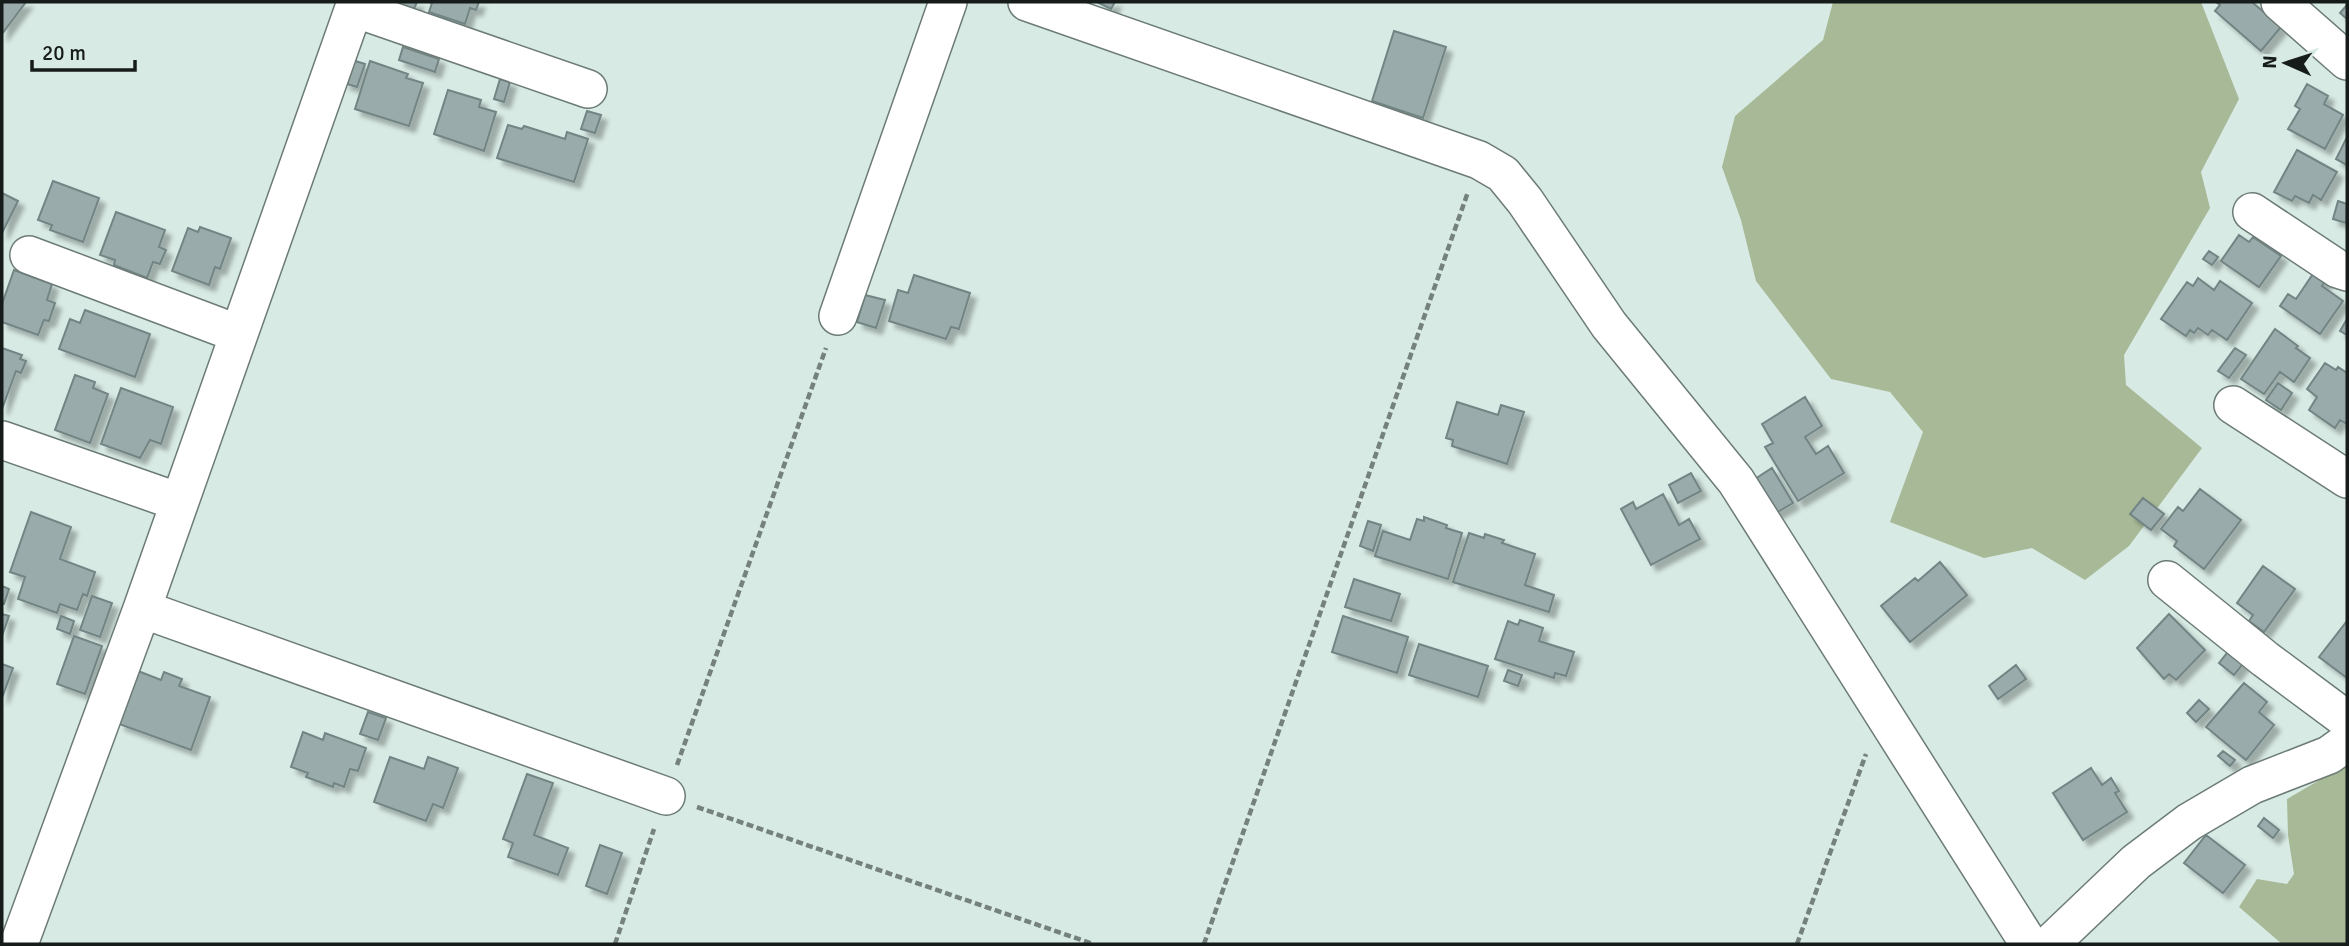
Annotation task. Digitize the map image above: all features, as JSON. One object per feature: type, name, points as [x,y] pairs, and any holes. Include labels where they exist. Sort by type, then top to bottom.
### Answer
[{"type":"street","points":[[838,316],[948,2]]},
{"type":"street","points":[[1027,2],[1479,160],[1503,174],[1525,201],[1609,325],[1736,481],[2029,944]]},
{"type":"street","points":[[2280,2],[2347,61]]},
{"type":"street","points":[[19,944],[142,609],[355,5],[588,89]]},
{"type":"street","points":[[2252,212],[2338,269],[2347,272]]},
{"type":"street","points":[[29,255],[239,334]]},
{"type":"street","points":[[2233,405],[2347,479]]},
{"type":"street","points":[[2,440],[179,502]]},
{"type":"street","points":[[2167,580],[2265,659],[2347,720]]},
{"type":"street","points":[[142,609],[666,796]]},
{"type":"street","points":[[2050,944],[2136,862],[2189,822],[2252,785],[2329,755],[2347,742]]},
{"type":"path","points":[[1204,944],[1479,160]]},
{"type":"path","points":[[615,944],[838,316]]},
{"type":"path","points":[[1797,944],[1882,712]]},
{"type":"path","points":[[666,796],[1093,944]]},
{"type":"green space","points":[[1833,2],[2201,2],[2239,99],[2201,172],[2210,208],[2124,355],[2126,385],[2202,448],[2129,546],[2085,580],[2032,548],[1984,558],[1890,522],[1923,432],[1890,392],[1831,379],[1756,281],[1741,220],[1722,167],[1735,116],[1823,40]]},
{"type":"green space","points":[[2347,764],[2347,944],[2282,944],[2239,907],[2257,879],[2287,884],[2294,874],[2288,835],[2287,799]]},
{"type":"building","points":[[2,2],[26,2],[2,34]]},
{"type":"building","points":[[395,2],[417,2],[414,9]]},
{"type":"building","points":[[429,2],[479,2],[476,10],[470,8],[465,24],[429,12],[432,3]]},
{"type":"building","points":[[1097,2],[1115,2],[1111,9]]},
{"type":"building","points":[[2216,2],[2252,2],[2281,27],[2261,51],[2215,11],[2220,5]]},
{"type":"building","points":[[2347,5],[2347,19],[2340,13]]},
{"type":"building","points":[[1394,31],[1446,47],[1423,118],[1372,101]]},
{"type":"building","points":[[403,47],[439,59],[435,72],[399,60]]},
{"type":"building","points":[[352,60],[365,64],[357,87],[344,83]]},
{"type":"building","points":[[370,61],[408,74],[406,78],[423,83],[409,126],[355,109]]},
{"type":"building","points":[[500,79],[510,82],[504,102],[494,99]]},
{"type":"building","points":[[2307,84],[2328,96],[2324,104],[2343,115],[2325,149],[2288,129],[2300,109],[2295,106]]},
{"type":"building","points":[[448,90],[481,100],[479,107],[496,112],[484,151],[434,134]]},
{"type":"building","points":[[587,111],[601,115],[595,133],[581,129]]},
{"type":"building","points":[[508,125],[522,129],[524,126],[565,139],[567,132],[588,139],[574,182],[497,158]]},
{"type":"building","points":[[2347,137],[2347,165],[2336,159]]},
{"type":"building","points":[[2297,150],[2337,172],[2321,200],[2313,195],[2309,203],[2295,196],[2292,201],[2274,192]]},
{"type":"building","points":[[53,181],[99,198],[83,242],[50,230],[52,225],[38,220]]},
{"type":"building","points":[[2,193],[18,201],[2,233]]},
{"type":"building","points":[[2338,201],[2347,204],[2346,223],[2333,219]]},
{"type":"building","points":[[116,212],[165,230],[159,247],[166,250],[160,264],[153,262],[147,278],[114,265],[115,260],[100,255]]},
{"type":"building","points":[[200,227],[231,238],[220,269],[215,267],[209,285],[172,271],[188,228],[198,232]]},
{"type":"building","points":[[2239,235],[2249,242],[2253,237],[2281,256],[2259,287],[2221,261]]},
{"type":"building","points":[[2209,251],[2218,257],[2212,265],[2203,259]]},
{"type":"building","points":[[14,270],[52,284],[47,300],[55,303],[49,321],[44,320],[38,335],[2,322],[2,304]]},
{"type":"building","points":[[2315,271],[2327,279],[2322,286],[2343,301],[2320,334],[2280,306],[2288,294],[2296,299]]},
{"type":"building","points":[[914,275],[970,293],[959,329],[951,327],[946,339],[889,321],[898,290],[908,293]]},
{"type":"building","points":[[2198,278],[2214,290],[2220,281],[2252,303],[2227,340],[2212,330],[2208,335],[2198,328],[2194,333],[2190,330],[2186,336],[2161,319],[2187,282],[2193,286]]},
{"type":"building","points":[[865,295],[885,300],[876,328],[857,322]]},
{"type":"building","points":[[85,310],[150,334],[135,377],[59,349],[70,319],[80,323]]},
{"type":"building","points":[[2347,319],[2347,335],[2340,331]]},
{"type":"building","points":[[2275,329],[2310,358],[2294,382],[2280,372],[2264,394],[2241,379]]},
{"type":"building","points":[[2,348],[22,355],[20,359],[26,361],[21,373],[16,371],[2,409]]},
{"type":"building","points":[[2235,348],[2246,355],[2229,378],[2218,371]]},
{"type":"building","points":[[2325,363],[2347,373],[2347,424],[2340,420],[2335,428],[2309,410],[2317,397],[2307,389]]},
{"type":"building","points":[[75,375],[95,382],[93,388],[108,394],[90,443],[55,430]]},
{"type":"building","points":[[2278,383],[2292,393],[2281,410],[2266,400]]},
{"type":"building","points":[[121,388],[173,407],[161,444],[150,440],[140,458],[101,444]]},
{"type":"building","points":[[1805,397],[1822,426],[1805,437],[1816,454],[1828,446],[1844,473],[1798,501],[1765,447],[1773,443],[1762,424]]},
{"type":"building","points":[[1457,402],[1498,415],[1501,405],[1524,412],[1507,464],[1452,446],[1453,440],[1446,438]]},
{"type":"building","points":[[1772,468],[1793,503],[1776,513],[1755,479]]},
{"type":"building","points":[[1691,473],[1701,491],[1678,503],[1669,485]]},
{"type":"building","points":[[2200,489],[2241,520],[2204,569],[2174,546],[2177,541],[2161,529],[2178,507],[2183,511]]},
{"type":"building","points":[[1663,494],[1679,525],[1689,519],[1700,539],[1651,565],[1621,509],[1633,502],[1636,509]]},
{"type":"building","points":[[2143,498],[2164,514],[2151,530],[2130,514]]},
{"type":"building","points":[[31,512],[71,527],[60,559],[95,572],[87,596],[83,594],[77,610],[60,604],[57,613],[18,599],[25,577],[10,572]]},
{"type":"building","points":[[1424,517],[1462,533],[1448,579],[1375,556],[1383,531],[1410,540],[1417,519],[1424,521]]},
{"type":"building","points":[[1368,521],[1381,525],[1373,551],[1360,546]]},
{"type":"building","points":[[1469,533],[1484,538],[1485,534],[1504,540],[1502,543],[1535,554],[1525,585],[1554,595],[1549,612],[1453,582]]},
{"type":"building","points":[[1940,562],[1967,595],[1910,642],[1881,606],[1915,578],[1918,581]]},
{"type":"building","points":[[2263,566],[2295,589],[2264,632],[2249,621],[2253,615],[2237,603]]},
{"type":"building","points":[[1354,579],[1400,594],[1391,621],[1345,607]]},
{"type":"building","points":[[2,586],[9,589],[4,604],[2,604]]},
{"type":"building","points":[[92,596],[112,603],[100,637],[80,630]]},
{"type":"building","points":[[2,614],[9,616],[2,636]]},
{"type":"building","points":[[2169,614],[2205,650],[2176,680],[2169,674],[2164,679],[2137,648]]},
{"type":"building","points":[[61,616],[74,621],[70,634],[57,629]]},
{"type":"building","points":[[1343,616],[1408,637],[1397,673],[1332,652]]},
{"type":"building","points":[[1520,620],[1543,628],[1539,641],[1574,652],[1566,676],[1555,673],[1554,678],[1495,659],[1508,621],[1518,625]]},
{"type":"building","points":[[2347,621],[2347,678],[2319,657]]},
{"type":"building","points":[[74,636],[102,646],[85,694],[57,684]]},
{"type":"building","points":[[1419,644],[1488,666],[1478,697],[1409,675]]},
{"type":"building","points":[[2231,648],[2246,660],[2234,675],[2219,663]]},
{"type":"building","points":[[2,664],[13,668],[2,698]]},
{"type":"building","points":[[2016,665],[2026,679],[1998,699],[1989,686]]},
{"type":"building","points":[[1508,670],[1522,675],[1518,686],[1504,681]]},
{"type":"building","points":[[138,671],[161,680],[164,672],[182,679],[179,686],[210,697],[191,750],[119,724]]},
{"type":"building","points":[[2244,683],[2267,702],[2259,712],[2274,725],[2246,760],[2206,727]]},
{"type":"building","points":[[2199,700],[2209,709],[2196,722],[2187,713]]},
{"type":"building","points":[[368,712],[386,718],[378,740],[360,734]]},
{"type":"building","points":[[303,732],[323,740],[325,733],[366,748],[358,771],[350,769],[344,787],[334,783],[333,787],[306,777],[308,773],[291,767]]},
{"type":"building","points":[[2223,751],[2235,760],[2230,766],[2218,756]]},
{"type":"building","points":[[390,757],[424,769],[428,757],[458,768],[443,808],[433,804],[426,821],[374,802]]},
{"type":"building","points":[[2091,768],[2102,785],[2111,778],[2119,791],[2115,793],[2127,812],[2083,840],[2053,793]]},
{"type":"building","points":[[527,774],[553,783],[534,835],[568,848],[558,875],[508,857],[513,843],[503,839]]},
{"type":"building","points":[[2264,818],[2279,830],[2273,838],[2258,826]]},
{"type":"building","points":[[2206,835],[2245,865],[2223,893],[2184,863]]},
{"type":"building","points":[[600,845],[622,853],[607,894],[586,886]]}]
